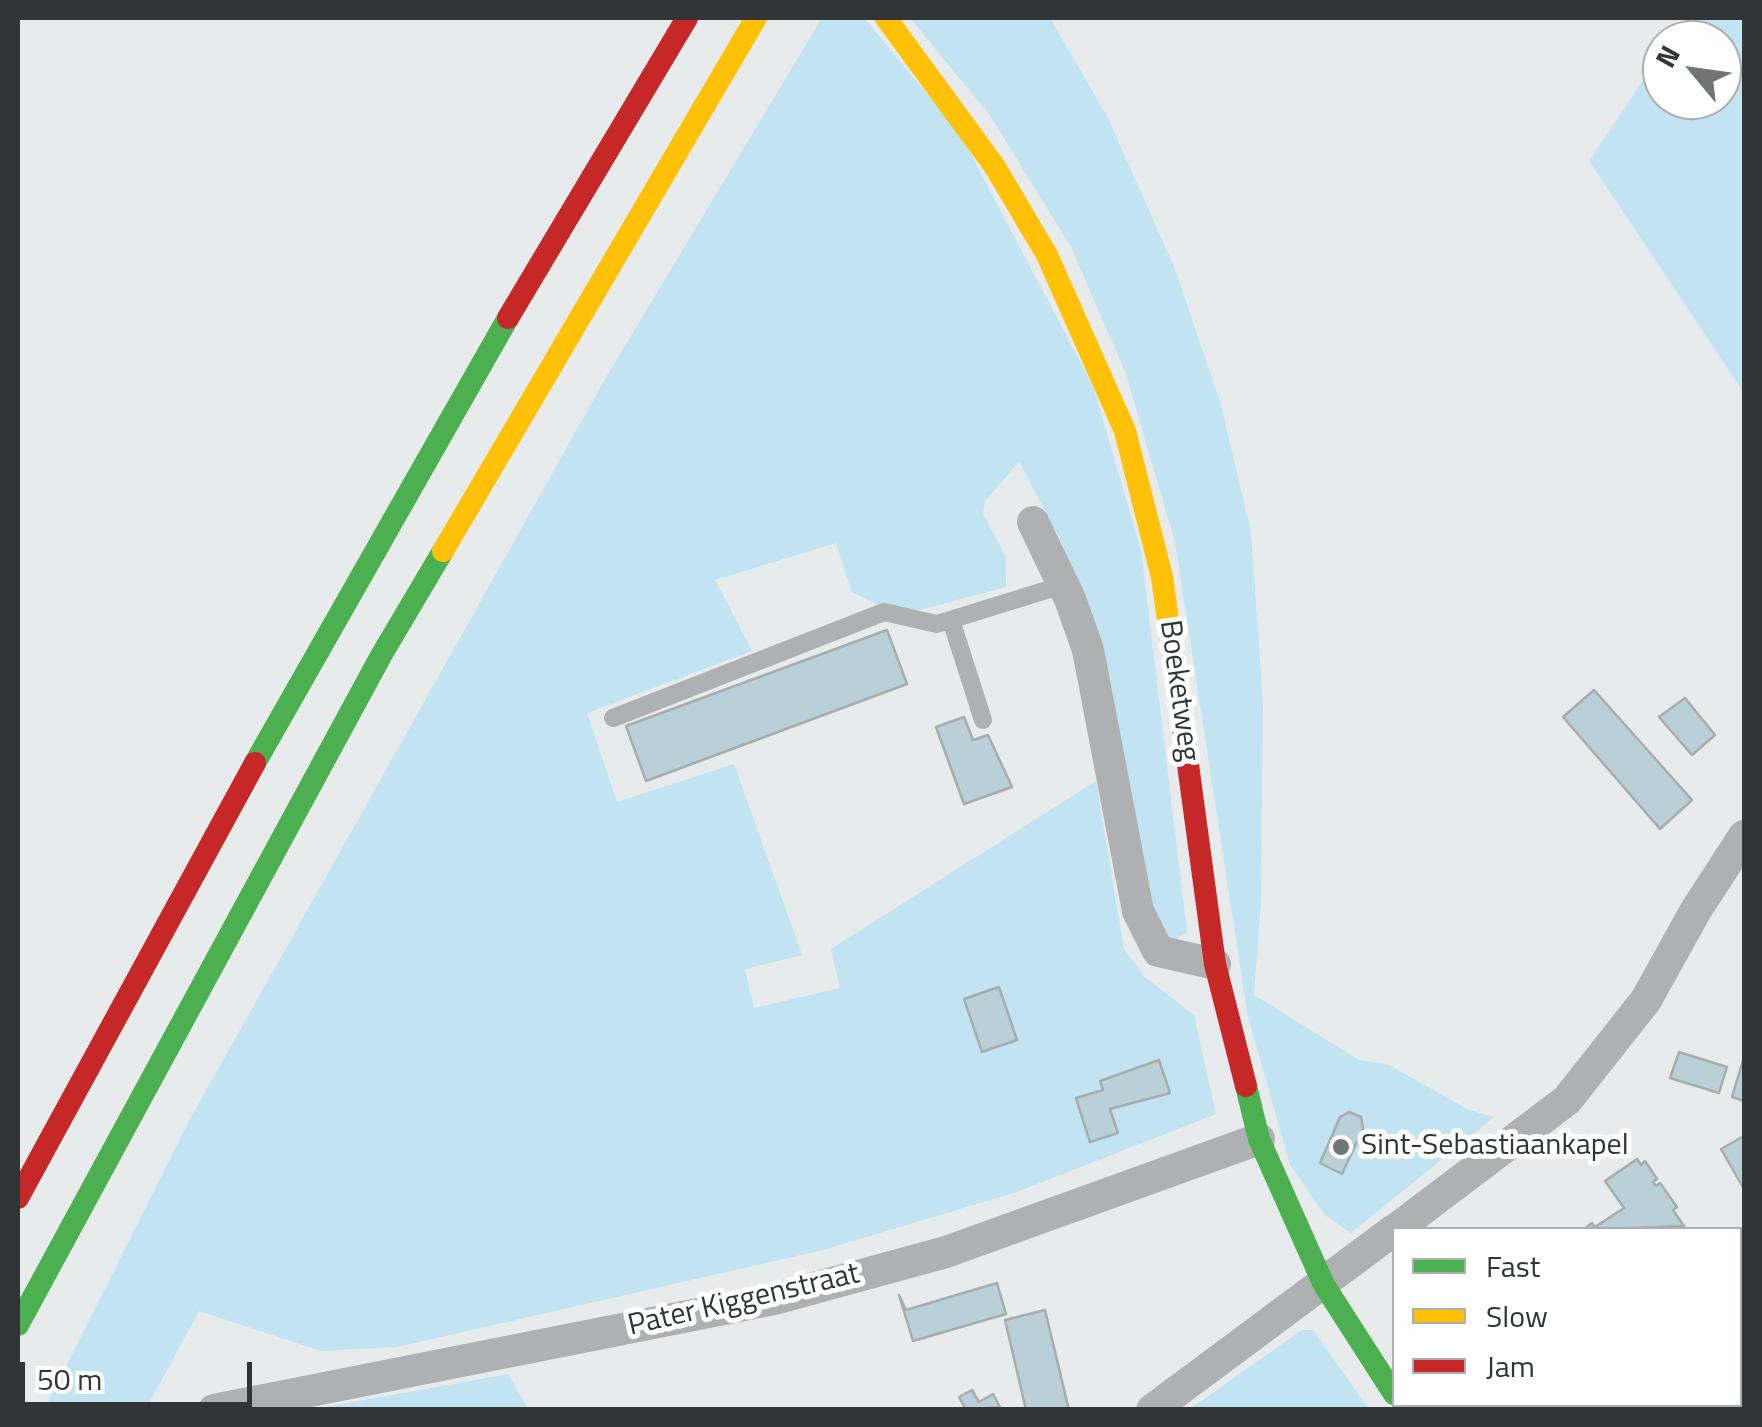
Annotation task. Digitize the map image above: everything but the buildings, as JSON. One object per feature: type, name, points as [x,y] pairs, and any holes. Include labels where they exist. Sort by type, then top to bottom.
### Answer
[{"type":"main road","points":[[18,1198],[190,878],[481,363],[687,18]]},
{"type":"main road","points":[[18,1325],[382,654],[756,18]]},
{"type":"main road","name":"Boeketweg","points":[[886,18],[995,167],[1038,240],[1125,431],[1162,577],[1215,964],[1259,1138],[1324,1284],[1392,1391]]},
{"type":"street","points":[[1033,522],[1088,650],[1138,911],[1158,951],[1215,964]]},
{"type":"street","points":[[1399,1227],[1567,1100],[1646,1000],[1696,910],[1744,836]]},
{"type":"street","name":"Pater Kiggenstraat","points":[[214,1410],[774,1299],[946,1252],[1259,1138]]},
{"type":"street","points":[[1152,1410],[1392,1232]]},
{"type":"lane","points":[[613,718],[884,612],[937,624],[1063,586]]},
{"type":"lane","points":[[951,620],[983,720]]},
{"type":"shaded area","points":[[822,18],[864,18],[960,134],[1093,386],[1141,550],[1187,932],[1171,942],[1150,926],[1084,600],[1063,545],[1019,462],[985,501],[983,514],[1006,557],[1006,587],[901,615],[852,592],[836,543],[715,580],[752,651],[587,713],[617,802],[734,764],[802,955],[745,969],[754,1008],[840,988],[831,949],[1096,781],[1124,949],[1145,977],[1194,1015],[1216,1114],[1017,1192],[823,1250],[397,1347],[321,1351],[199,1311],[146,1409],[44,1410],[189,1121],[608,374]]},
{"type":"shaded area","points":[[910,18],[1050,18],[1108,118],[1175,269],[1221,405],[1251,532],[1263,703],[1261,900],[1254,995],[1359,1060],[1389,1065],[1469,1110],[1494,1117],[1351,1233],[1325,1215],[1290,1165],[1248,1017],[1175,542],[1126,374],[1071,247],[989,114]]},
{"type":"shaded area","points":[[1744,18],[1744,393],[1589,161],[1642,82],[1642,120],[1742,120],[1742,20],[1684,20]]},
{"type":"shaded area","points":[[1302,1330],[1313,1330],[1369,1409],[1190,1409]]},
{"type":"shaded area","points":[[508,1374],[528,1409],[314,1409]]},
{"type":"traffic: fast","points":[[255,763],[508,318]]},
{"type":"traffic: fast","points":[[18,1325],[382,654],[443,551]]},
{"type":"traffic: fast","points":[[1246,1086],[1259,1139],[1324,1285],[1392,1391]]},
{"type":"traffic: slow","points":[[443,551],[756,18]]},
{"type":"traffic: slow","points":[[886,18],[995,167],[1047,255],[1125,431],[1162,577],[1181,713]]},
{"type":"traffic: jam","points":[[508,318],[687,18]]},
{"type":"traffic: jam","points":[[1181,713],[1215,964],[1246,1086]]},
{"type":"traffic: jam","points":[[18,1198],[255,763]]},
{"type":"place","name":"Sint-Sebastiaankapel","points":[[1341,1147]]}]
